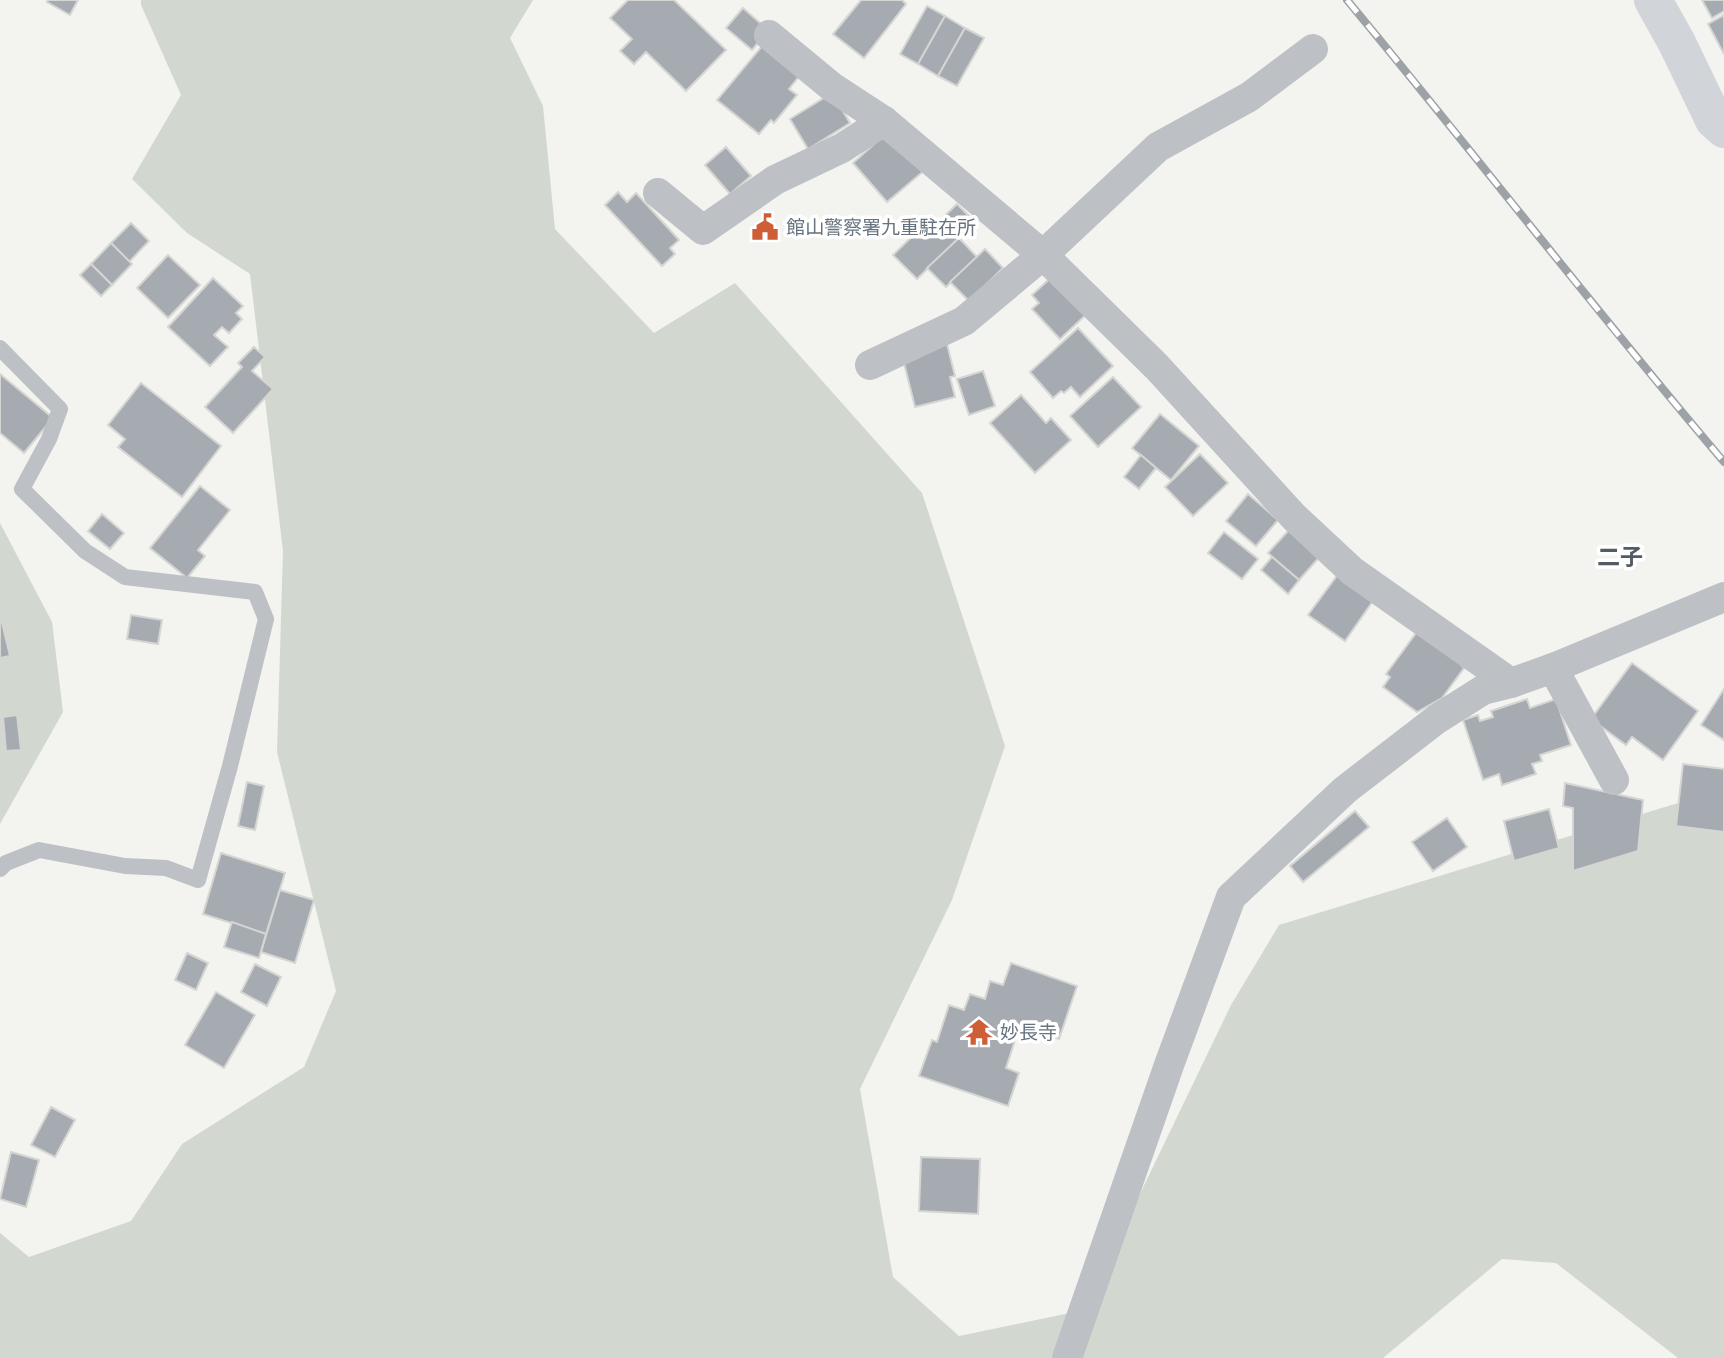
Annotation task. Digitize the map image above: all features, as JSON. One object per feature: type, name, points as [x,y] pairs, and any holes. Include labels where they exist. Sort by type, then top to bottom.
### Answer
[{"type":"main road","points":[[1653,0],[1714,120],[1724,128]]},
{"type":"street","points":[[769,35],[832,87],[884,121],[1043,255],[1157,367],[1294,517],[1342,562],[1511,683]]},
{"type":"street","points":[[870,365],[964,321],[1043,255],[1158,147],[1249,97],[1313,49]]},
{"type":"street","points":[[658,193],[703,230],[775,180],[842,148],[884,121]]},
{"type":"street","points":[[1067,1358],[1169,1065],[1231,897],[1345,790],[1437,719],[1483,690],[1553,667],[1724,597]]},
{"type":"street","points":[[1553,667],[1614,780]]},
{"type":"lane","points":[[0,348],[60,409],[49,439],[22,489],[54,522],[85,551],[125,577],[256,592],[266,619],[230,766],[198,880],[166,868],[125,866],[39,850],[6,863],[0,869]]},
{"type":"shaded area","points":[[141,0],[533,0],[510,38],[543,106],[555,229],[654,333],[735,283],[922,493],[1005,746],[952,900],[860,1089],[893,1277],[959,1336],[1084,1310],[1231,1005],[1279,925],[1724,789],[1724,1358],[1678,1358],[1556,1263],[1502,1259],[1383,1358],[0,1358],[0,1233],[29,1257],[131,1221],[182,1144],[304,1067],[336,991],[277,752],[283,551],[250,274],[187,233],[132,179],[181,95]]},
{"type":"shaded area","points":[[0,523],[52,622],[63,712],[0,824]]},
{"type":"building","points":[[78,0],[70,15],[47,2]]},
{"type":"building","points":[[628,0],[674,0],[726,50],[686,91],[646,52],[634,64],[620,51],[632,39],[610,18]]},
{"type":"building","points":[[861,0],[902,0],[906,4],[864,58],[833,34]]},
{"type":"building","points":[[1702,0],[1724,0],[1724,11],[1712,18]]},
{"type":"building","points":[[927,6],[945,16],[918,64],[900,54]]},
{"type":"building","points":[[743,8],[768,30],[752,50],[726,28]]},
{"type":"building","points":[[1724,15],[1724,54],[1708,24]]},
{"type":"building","points":[[945,16],[965,28],[938,76],[918,64]]},
{"type":"building","points":[[965,28],[984,38],[957,86],[938,76]]},
{"type":"building","points":[[768,39],[805,69],[789,89],[797,95],[774,123],[771,120],[759,134],[717,100]]},
{"type":"building","points":[[832,93],[850,123],[808,149],[790,119]]},
{"type":"building","points":[[891,129],[926,169],[887,202],[853,163]]},
{"type":"building","points":[[726,147],[751,176],[730,194],[705,165]]},
{"type":"building","points":[[618,192],[627,202],[636,193],[679,240],[670,248],[675,254],[662,266],[605,205]]},
{"type":"building","points":[[957,204],[975,222],[917,279],[893,255],[924,225],[929,231]]},
{"type":"building","points":[[131,223],[149,241],[129,262],[111,243]]},
{"type":"building","points":[[959,238],[977,257],[946,287],[927,268]]},
{"type":"building","points":[[111,243],[132,264],[112,285],[91,264]]},
{"type":"building","points":[[985,249],[1003,268],[969,301],[950,282]]},
{"type":"building","points":[[168,255],[200,285],[168,318],[137,288]]},
{"type":"building","points":[[91,264],[112,285],[101,296],[80,275]]},
{"type":"building","points":[[1057,272],[1092,309],[1060,339],[1032,309],[1039,303],[1032,295]]},
{"type":"building","points":[[213,278],[243,306],[236,313],[242,319],[229,333],[222,327],[214,335],[228,347],[210,366],[168,327]]},
{"type":"building","points":[[1078,328],[1113,366],[1080,397],[1071,387],[1053,398],[1030,372]]},
{"type":"building","points":[[947,344],[955,376],[950,377],[955,397],[915,407],[902,355]]},
{"type":"building","points":[[254,347],[265,357],[252,371],[273,389],[233,433],[205,407],[242,367],[238,363]]},
{"type":"building","points":[[983,371],[995,406],[969,415],[957,379]]},
{"type":"building","points":[[0,374],[53,418],[24,453],[0,433]]},
{"type":"building","points":[[1113,377],[1141,407],[1098,447],[1070,416]]},
{"type":"building","points":[[141,383],[221,446],[182,497],[118,447],[125,439],[108,425]]},
{"type":"building","points":[[1021,395],[1046,423],[1051,418],[1071,440],[1035,473],[990,423]]},
{"type":"building","points":[[1160,414],[1199,446],[1171,480],[1132,448]]},
{"type":"building","points":[[1200,454],[1228,483],[1193,516],[1165,487]]},
{"type":"building","points":[[1141,455],[1156,468],[1139,489],[1124,477]]},
{"type":"building","points":[[200,486],[230,510],[198,550],[205,556],[187,578],[150,548]]},
{"type":"building","points":[[1248,494],[1278,520],[1256,546],[1226,521]]},
{"type":"building","points":[[102,514],[124,533],[110,549],[88,531]]},
{"type":"building","points":[[1288,531],[1324,552],[1299,580],[1268,553]]},
{"type":"building","points":[[1224,532],[1258,559],[1242,579],[1208,553]]},
{"type":"building","points":[[1272,557],[1299,580],[1288,594],[1261,570]]},
{"type":"building","points":[[1339,573],[1375,598],[1345,641],[1308,615]]},
{"type":"building","points":[[0,614],[10,656],[0,658]]},
{"type":"building","points":[[131,615],[162,620],[158,644],[127,639]]},
{"type":"building","points":[[1422,625],[1464,668],[1442,698],[1417,712],[1383,687],[1390,677],[1386,674]]},
{"type":"building","points":[[1632,663],[1698,711],[1663,760],[1632,737],[1626,745],[1591,719]]},
{"type":"building","points":[[1724,689],[1724,740],[1701,725]]},
{"type":"building","points":[[1527,699],[1530,708],[1556,699],[1571,745],[1540,755],[1542,761],[1532,764],[1536,774],[1502,785],[1499,774],[1483,780],[1463,720],[1478,715],[1480,721],[1493,717],[1491,711]]},
{"type":"building","points":[[17,715],[21,750],[6,751],[3,717]]},
{"type":"building","points":[[1683,764],[1724,769],[1724,832],[1676,826]]},
{"type":"building","points":[[247,782],[264,786],[255,830],[238,826]]},
{"type":"building","points":[[1565,783],[1643,800],[1638,851],[1573,871],[1573,808],[1563,806]]},
{"type":"building","points":[[1549,809],[1559,848],[1514,861],[1504,821]]},
{"type":"building","points":[[1355,811],[1369,827],[1303,882],[1290,866]]},
{"type":"building","points":[[1447,818],[1467,847],[1433,871],[1412,842]]},
{"type":"building","points":[[221,853],[285,873],[266,934],[203,914]]},
{"type":"building","points":[[280,890],[314,900],[295,963],[261,952]]},
{"type":"building","points":[[232,922],[266,934],[259,958],[224,947]]},
{"type":"building","points":[[187,953],[208,963],[196,990],[175,980]]},
{"type":"building","name":"妙長寺","points":[[1011,963],[1077,986],[1059,1039],[1020,1025],[1006,1068],[1019,1073],[1008,1106],[919,1076],[932,1040],[937,1042],[949,1005],[964,1010],[970,994],[985,999],[990,981],[1003,985]]},
{"type":"building","points":[[255,964],[281,977],[267,1006],[241,992]]},
{"type":"building","points":[[216,992],[255,1015],[224,1068],[185,1045]]},
{"type":"building","points":[[51,1107],[75,1120],[55,1157],[31,1145]]},
{"type":"building","points":[[11,1152],[39,1160],[26,1207],[0,1199]]},
{"type":"building","points":[[921,1157],[980,1159],[978,1214],[919,1211]]},
{"type":"railway","points":[[1347,0],[1724,462]]},
{"type":"place","name":"館山警察署九重駐在所","points":[[765,227]]},
{"type":"place","name":"妙長寺","points":[[979,1032]]},
{"type":"district","name":"二子","points":[[1620,557]]}]
